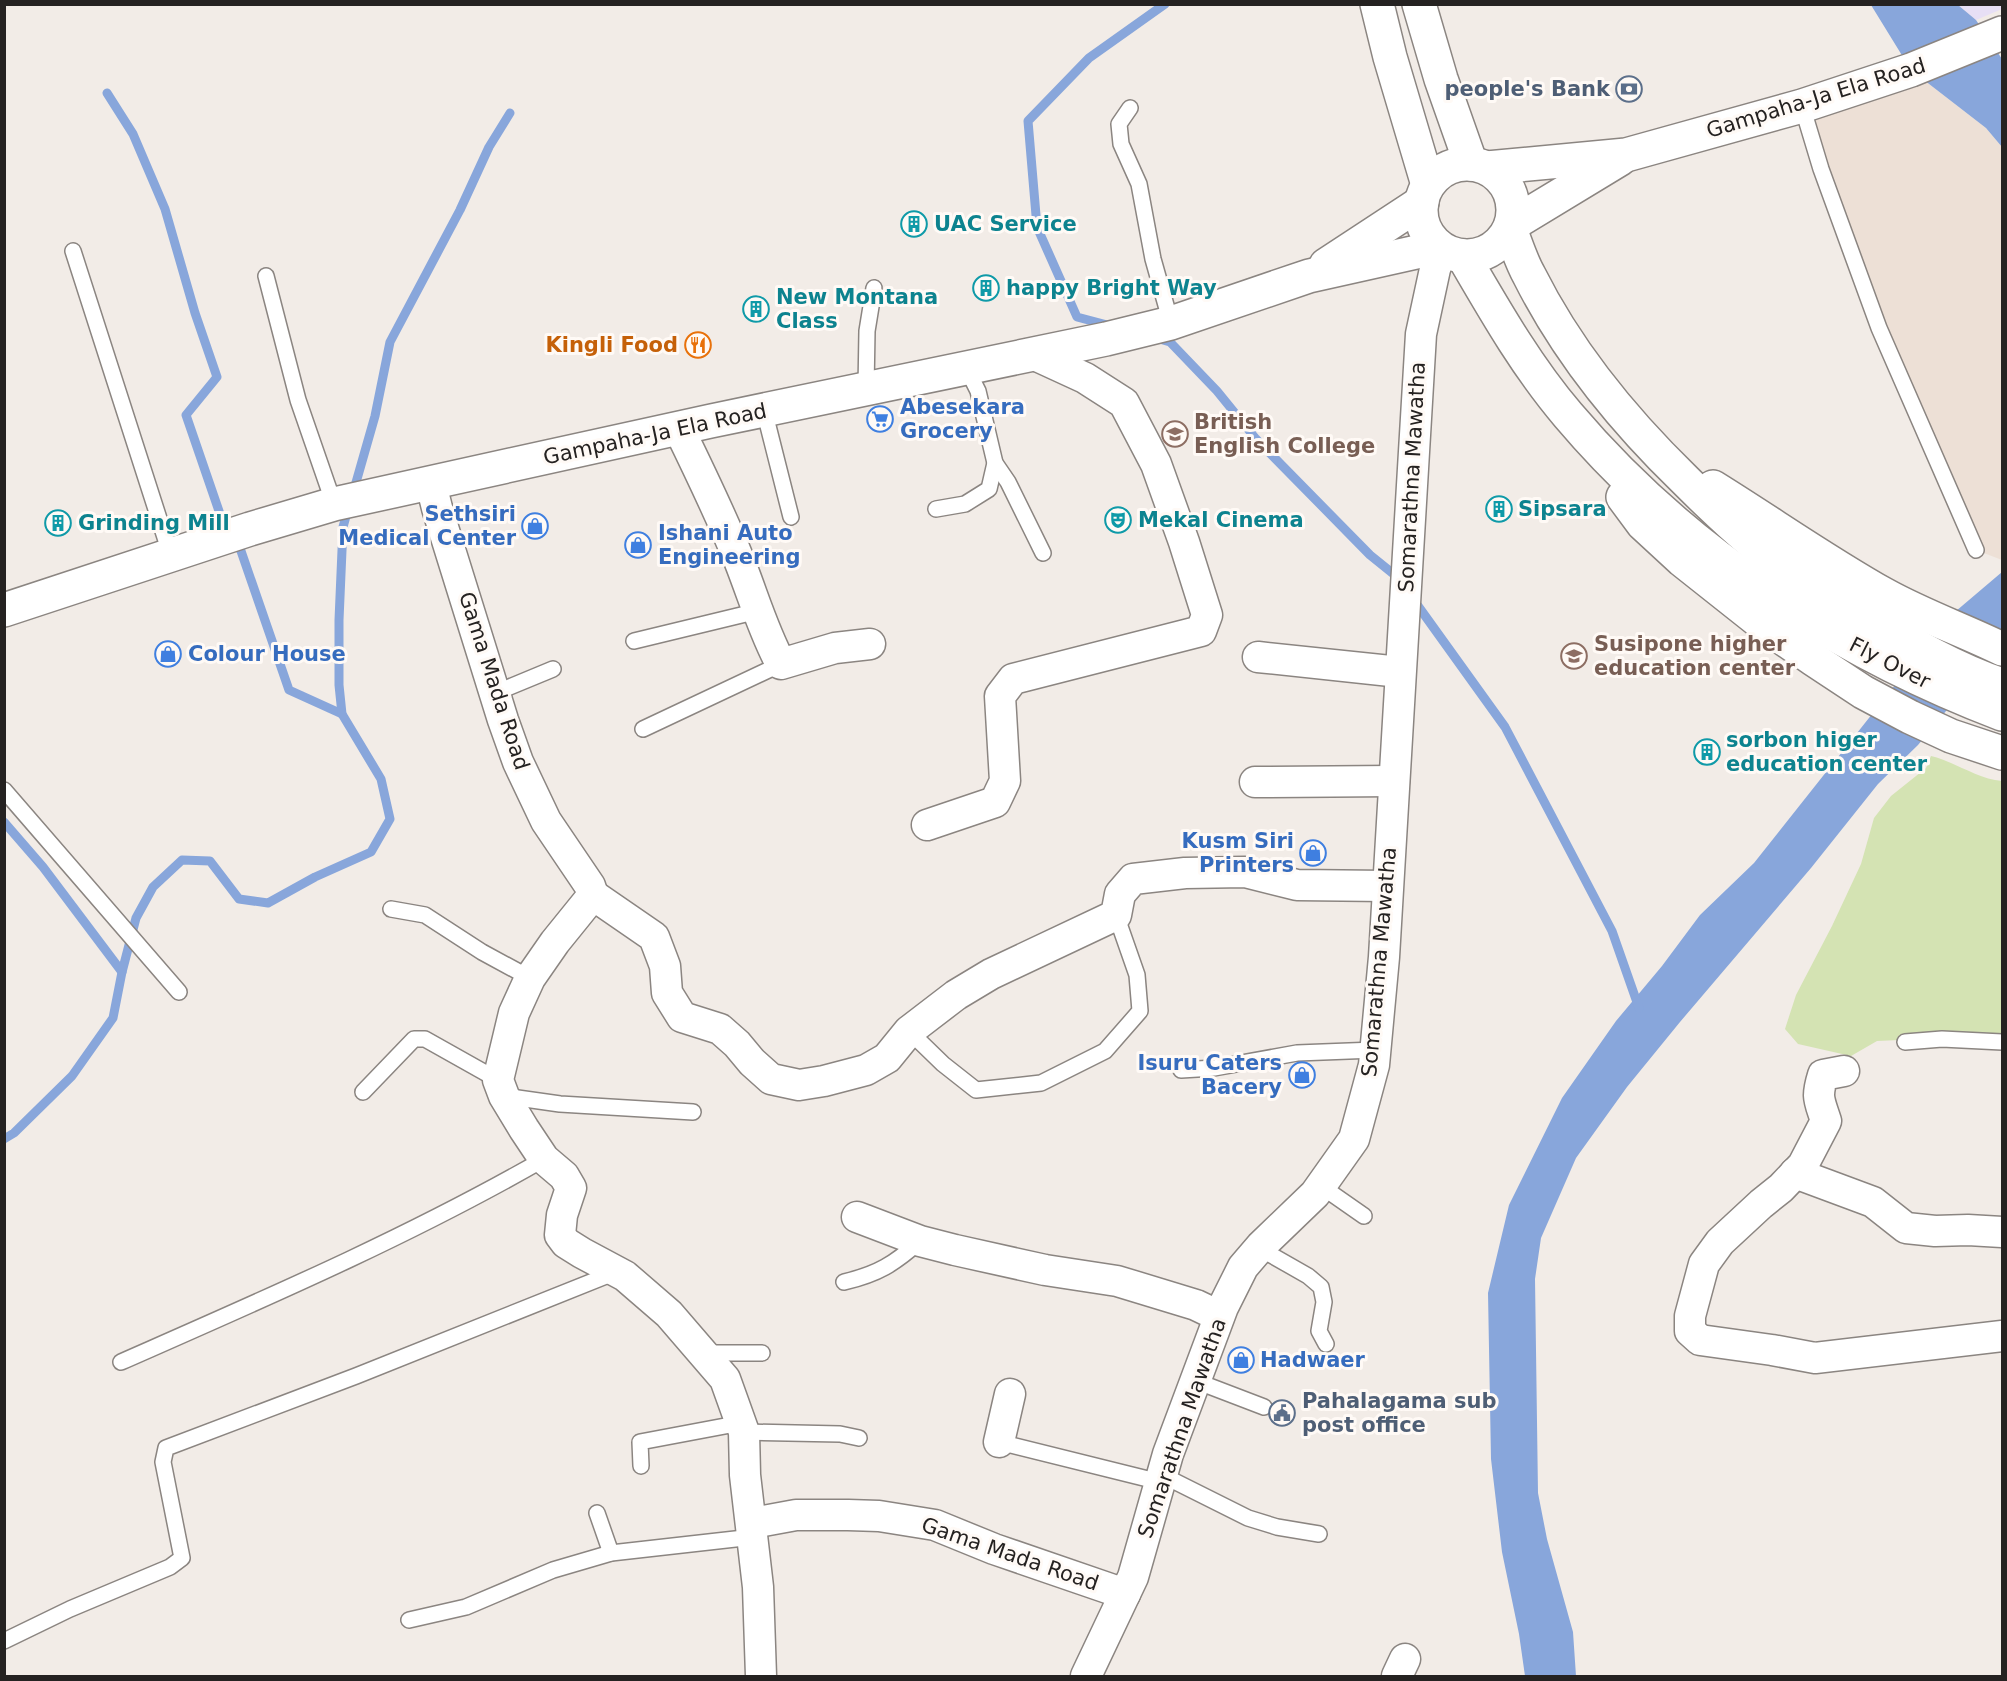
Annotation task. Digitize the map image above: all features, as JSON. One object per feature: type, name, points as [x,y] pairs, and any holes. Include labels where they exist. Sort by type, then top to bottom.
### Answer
[{"type":"main road","points":[[1377,4],[1425,194],[1421,214],[1430,238],[1448,251],[1497,315],[1567,414],[1622,474],[1682,528],[1743,576],[1791,590]]},
{"type":"main road","points":[[1419,4],[1441,79],[1479,166]]},
{"type":"main road","name":"Gampaha-Ja Ela Road","points":[[1479,166],[1626,155],[1802,106],[1911,70],[2002,33]]},
{"type":"main road","name":"Gampaha-Ja Ela Road","points":[[1511,227],[1626,155]]},
{"type":"main road","points":[[1425,194],[1443,171],[1459,165],[1479,166],[1503,180],[1509,190],[1514,209],[1511,227],[1504,240],[1491,250],[1475,256],[1448,251]]},
{"type":"main road","name":"Gampaha-Ja Ela Road","points":[[1309,276],[1425,194]]},
{"type":"main road","points":[[1511,227],[1527,273],[1546,308],[1570,345],[1622,414],[1673,469],[1746,537],[1791,590]]},
{"type":"main road","name":"Gampaha-Ja Ela Road","points":[[4,610],[250,529],[334,504],[866,388],[1046,353],[1162,326],[1309,276],[1448,251]]},
{"type":"main road","points":[[1594,445],[1617,488],[1643,524],[1682,560],[1764,625],[1863,692],[1951,736],[2002,753]]},
{"type":"main road","points":[[1673,469],[1709,484],[1837,568],[1931,618],[2002,649]]},
{"type":"main road","name":"Fly Over","points":[[1791,590],[1981,678],[2002,685]]},
{"type":"main road","name":"Fly Over","points":[[1791,590],[1888,664],[1924,682],[2002,714]]},
{"type":"street","name":"Somarathna Mawatha","points":[[1086,1677],[1132,1577],[1168,1454],[1219,1316],[1243,1267],[1259,1248],[1315,1194],[1354,1139],[1374,1065],[1384,957],[1421,334],[1435,269],[1448,251]]},
{"type":"street","points":[[927,825],[995,802],[1005,781],[1000,696],[1013,679],[1201,631],[1207,615],[1184,542],[1155,464],[1124,403],[1046,353]]},
{"type":"street","points":[[679,429],[740,561],[771,646],[781,664],[835,648],[870,644]]},
{"type":"street","name":"Gama Mada Road","points":[[431,484],[436,508],[518,762],[546,821],[590,886],[593,896]]},
{"type":"street","points":[[1258,657],[1400,672]]},
{"type":"street","points":[[1255,782],[1394,781]]},
{"type":"street","points":[[761,1677],[758,1587],[745,1475],[743,1427],[725,1379],[669,1314],[625,1276],[566,1244],[560,1236],[562,1215],[571,1188],[564,1176],[544,1159],[501,1088],[514,1013],[530,978],[555,942],[593,896],[654,937],[665,966],[667,993],[682,1017],[720,1029],[771,1079],[799,1085],[866,1070],[887,1058],[909,1031],[947,1002],[991,974],[1116,915],[1120,894],[1133,879],[1185,873],[1245,872],[1297,885],[1387,886]]},
{"type":"street","points":[[1844,1071],[1823,1075],[1818,1101],[1826,1121],[1803,1165],[1781,1188],[1720,1242],[1704,1264],[1690,1317],[1690,1331],[1700,1340],[1815,1358],[2002,1336]]},
{"type":"street","points":[[1795,1173],[1873,1202],[1906,1228],[2002,1232]]},
{"type":"street","points":[[857,1217],[920,1241],[1045,1270],[1117,1281],[1196,1305],[1219,1316]]},
{"type":"street","points":[[999,1442],[1010,1394]]},
{"type":"street","name":"Gama Mada Road","points":[[752,1530],[796,1515],[879,1516],[935,1524],[994,1549],[1125,1594]]},
{"type":"lane","points":[[1802,106],[1821,169],[1879,328],[1976,550]]},
{"type":"lane","points":[[1130,108],[1119,124],[1121,144],[1139,184],[1153,259],[1162,326]]},
{"type":"lane","points":[[73,251],[171,556]]},
{"type":"lane","points":[[266,276],[298,399],[334,504]]},
{"type":"lane","points":[[866,388],[867,331],[874,288]]},
{"type":"lane","points":[[967,369],[978,392],[995,462],[1008,482],[1043,553]]},
{"type":"lane","points":[[764,410],[791,517]]},
{"type":"lane","points":[[936,509],[965,504],[989,489],[995,462]]},
{"type":"lane","points":[[634,641],[758,610]]},
{"type":"lane","points":[[643,729],[781,664]]},
{"type":"lane","points":[[495,693],[553,669]]},
{"type":"lane","points":[[4,790],[179,992]]},
{"type":"lane","points":[[391,909],[425,915],[447,927],[482,952],[530,978]]},
{"type":"lane","points":[[909,1031],[943,1064],[976,1089],[1041,1083],[1105,1051],[1140,1011],[1137,975],[1116,915]]},
{"type":"lane","points":[[363,1092],[414,1039],[424,1039],[501,1088],[560,1104],[693,1112]]},
{"type":"lane","points":[[1905,1042],[1942,1039],[2002,1042]]},
{"type":"lane","points":[[1181,1070],[1214,1068],[1297,1053],[1375,1050]]},
{"type":"lane","points":[[121,1362],[429,1221],[544,1159]]},
{"type":"lane","points":[[1321,1186],[1364,1216]]},
{"type":"lane","points":[[844,1282],[870,1276],[899,1260],[920,1241]]},
{"type":"lane","points":[[1259,1248],[1308,1276],[1321,1287],[1324,1302],[1319,1331],[1326,1344]]},
{"type":"lane","points":[[4,1641],[70,1609],[170,1567],[182,1558],[163,1462],[166,1448],[356,1376],[617,1271]]},
{"type":"lane","points":[[703,1353],[762,1353]]},
{"type":"lane","points":[[1196,1381],[1264,1407]]},
{"type":"lane","points":[[641,1466],[640,1442],[743,1427],[840,1434],[859,1438]]},
{"type":"lane","points":[[999,1442],[1161,1478],[1248,1518],[1277,1527],[1319,1534]]},
{"type":"lane","points":[[597,1513],[611,1553]]},
{"type":"lane","points":[[408,1620],[466,1607],[553,1570],[611,1553],[752,1530]]},
{"type":"shaded area","points":[[1958,5],[2002,5],[2002,9],[1976,20]]},
{"type":"shaded area","points":[[1911,70],[1986,128],[2002,147],[2002,560],[1976,550],[1930,440],[1802,106]]},
{"type":"green space","points":[[1931,756],[1984,777],[2002,781],[2002,1041],[1922,1039],[1877,1041],[1851,1056],[1798,1044],[1785,1029],[1796,995],[1861,864],[1874,818],[1891,796],[1926,768]]},
{"type":"water","points":[[1871,5],[1958,5],[1976,20],[2002,59],[2002,147],[1986,128],[1911,70]]},
{"type":"water","points":[[2002,572],[2002,634],[1946,711],[1918,745],[1878,784],[1811,868],[1627,1087],[1576,1158],[1541,1238],[1535,1279],[1538,1493],[1547,1539],[1573,1632],[1576,1676],[1525,1676],[1502,1552],[1491,1459],[1488,1293],[1509,1205],[1562,1098],[1616,1021],[1662,966],[1700,915],[1754,863],[1949,617]]},
{"type":"waterway","points":[[1111,326],[1077,317],[1037,227],[1028,121],[1089,58],[1165,4]]},
{"type":"waterway","points":[[107,93],[133,134],[165,209],[195,313],[217,377],[186,415],[220,514],[241,551],[289,690],[342,714]]},
{"type":"waterway","points":[[353,493],[375,416],[390,342],[460,210],[489,147],[510,113]]},
{"type":"waterway","points":[[1156,338],[1170,342],[1217,391],[1256,439],[1370,555],[1400,581]]},
{"type":"waterway","points":[[4,1139],[14,1133],[72,1076],[113,1018],[136,918],[153,887],[182,860],[210,861],[239,899],[268,903],[315,877],[371,852],[390,819],[381,779],[342,714],[339,685],[339,620],[343,527],[348,509]]},
{"type":"waterway","points":[[1413,599],[1505,727],[1612,931],[1639,1008]]},
{"type":"waterway","points":[[4,822],[43,867],[122,972]]},
{"type":"place","name":"people's Bank","points":[[1629,89]]},
{"type":"place","name":"UAC Service","points":[[914,224]]},
{"type":"place","name":"happy Bright Way","points":[[986,288]]},
{"type":"place","name":"New Montana Class","points":[[756,309]]},
{"type":"place","name":"Kingli Food","points":[[698,345]]},
{"type":"place","name":"Abesekara Grocery","points":[[880,419]]},
{"type":"place","name":"British English College","points":[[1175,434]]},
{"type":"place","name":"Sipsara","points":[[1499,509]]},
{"type":"place","name":"Mekal Cinema","points":[[1118,520]]},
{"type":"place","name":"Grinding Mill","points":[[58,523]]},
{"type":"place","name":"Sethsiri Medical Center","points":[[535,526]]},
{"type":"place","name":"Ishani Auto Engineering","points":[[638,545]]},
{"type":"place","name":"Colour House","points":[[168,654]]},
{"type":"place","name":"Susipone higher education center","points":[[1574,656]]},
{"type":"place","name":"sorbon higer education center","points":[[1707,752]]},
{"type":"place","name":"Kusm Siri Printers","points":[[1313,853]]},
{"type":"place","name":"Isuru Caters Bacery","points":[[1302,1075]]},
{"type":"place","name":"Hadwaer","points":[[1241,1360]]},
{"type":"place","name":"Pahalagama sub post office","points":[[1282,1413]]}]
